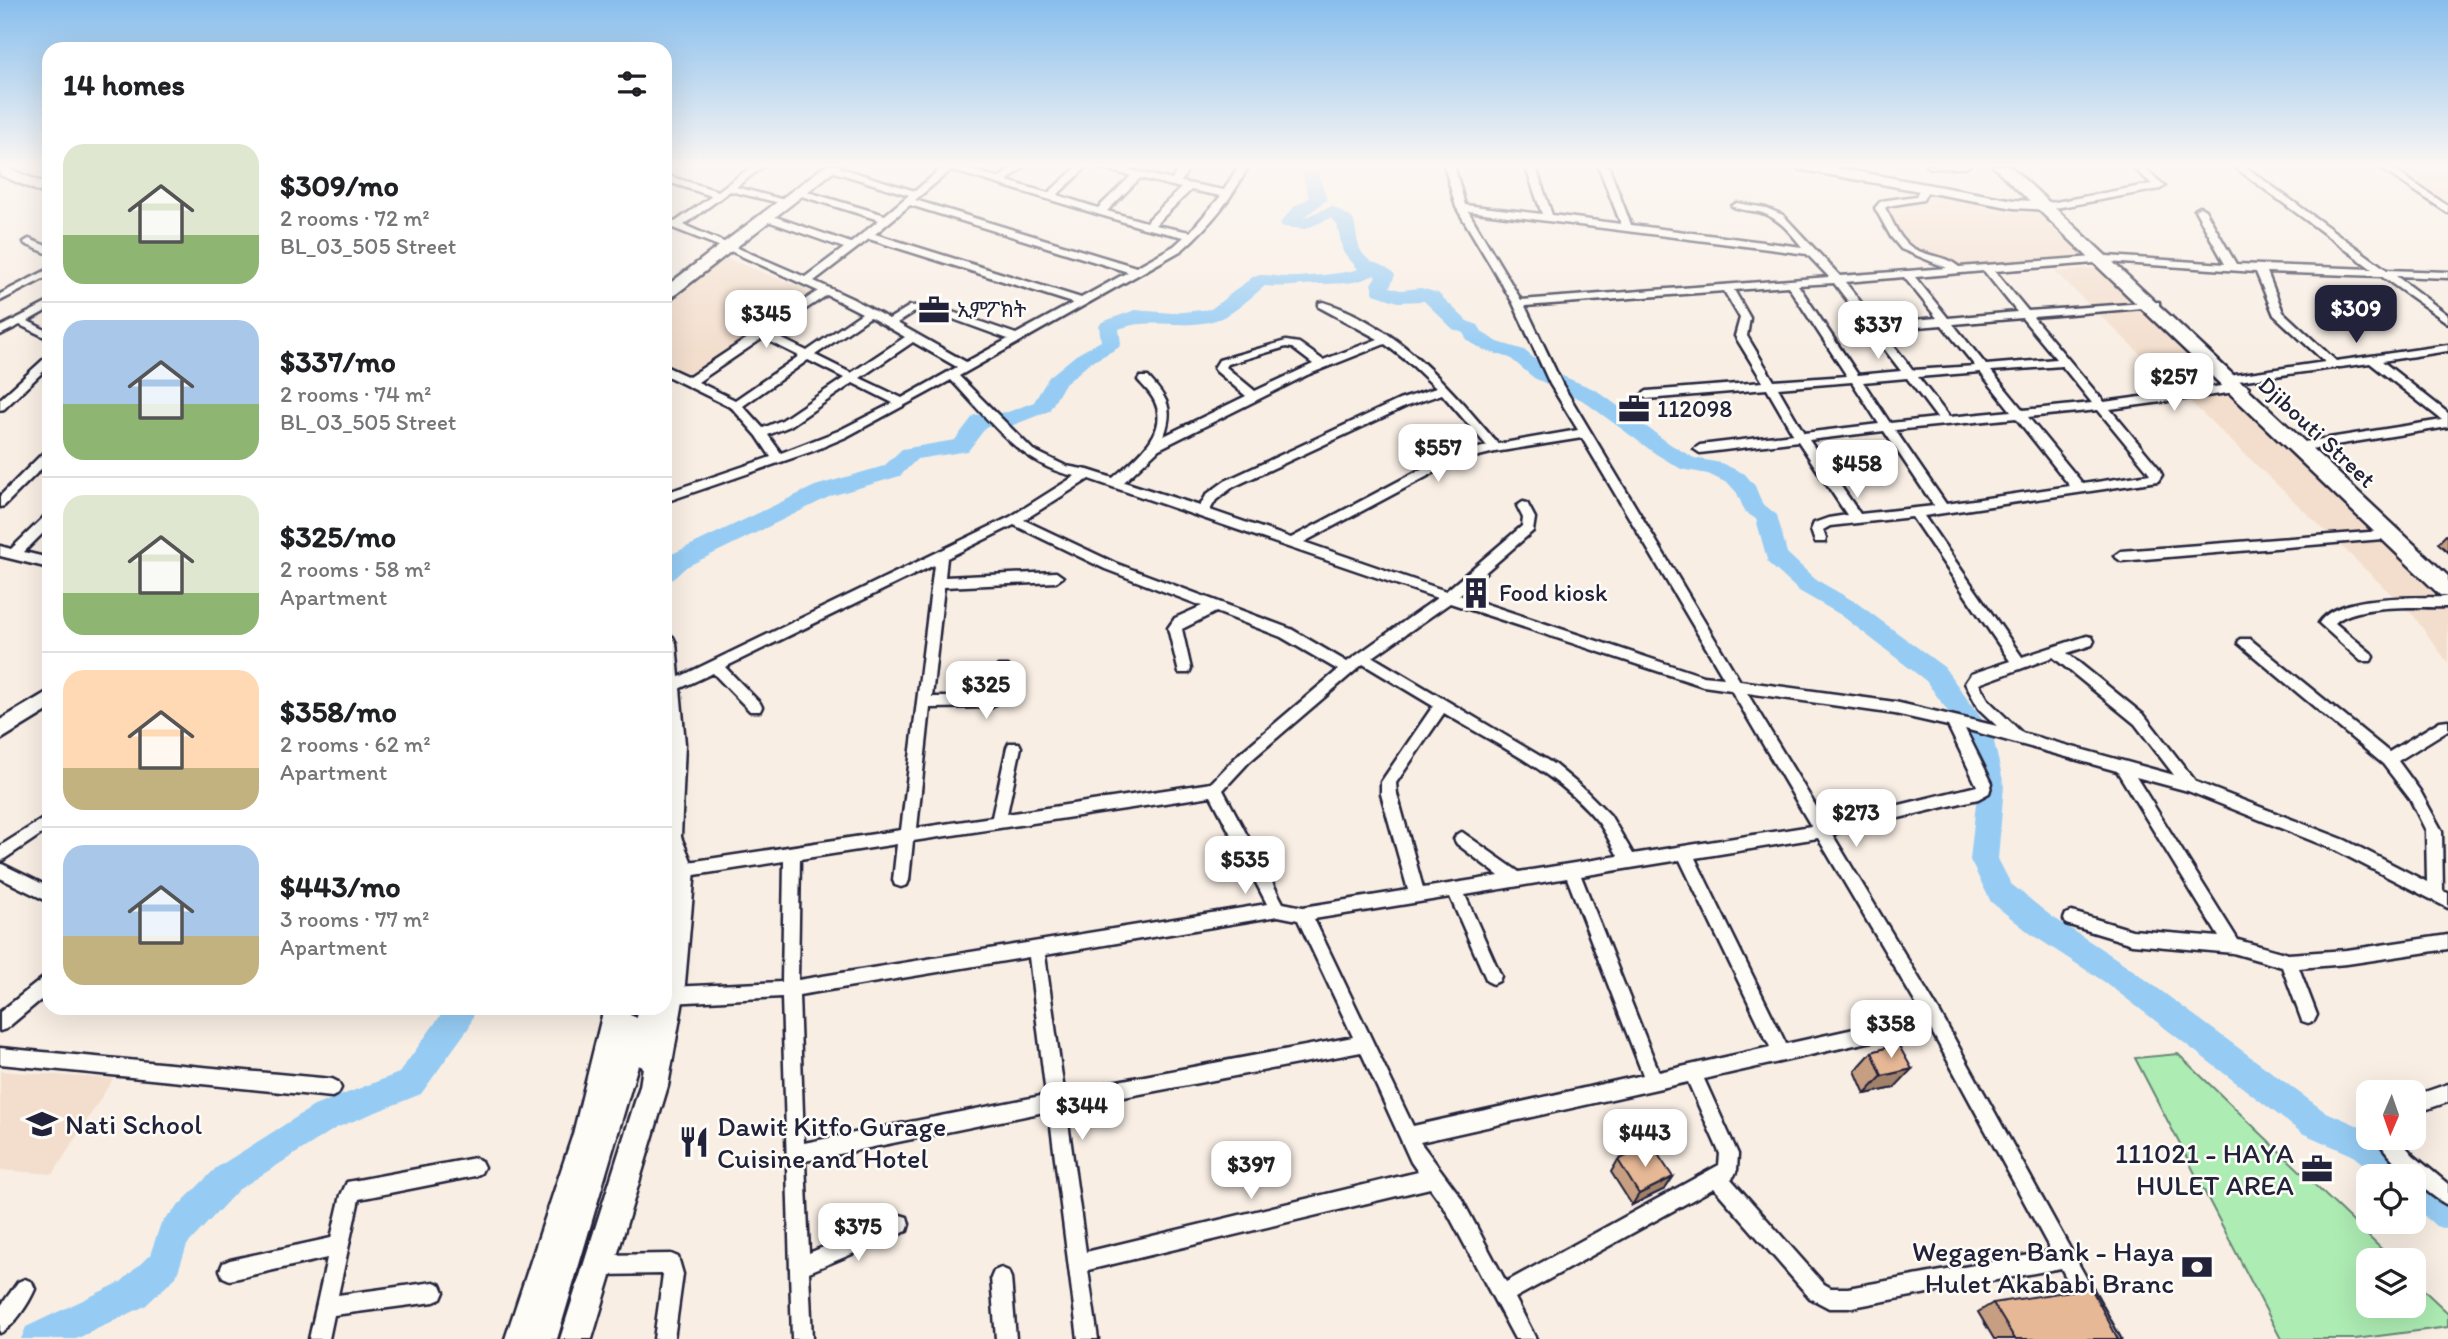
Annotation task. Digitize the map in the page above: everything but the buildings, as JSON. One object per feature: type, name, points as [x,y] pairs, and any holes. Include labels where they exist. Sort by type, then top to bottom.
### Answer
[{"type":"main road","points":[[672,290],[753,227]]},
{"type":"main road","name":"Djibouti Street","points":[[2070,227],[2304,446],[2448,589]]},
{"type":"main road","name":"Djibouti Street","points":[[2237,384],[2280,428],[2448,583]]},
{"type":"main road","points":[[0,731],[42,704]]},
{"type":"main road","points":[[672,725],[672,768]]},
{"type":"main road","points":[[521,1339],[575,1179],[606,1072],[617,1015]]},
{"type":"main road","points":[[562,1339],[632,1075],[632,1015]]},
{"type":"main road","points":[[541,1339],[632,1075],[656,1015]]},
{"type":"main road","points":[[576,1339],[654,1086],[660,1015]]},
{"type":"street","points":[[678,227],[827,290],[964,366]]},
{"type":"street","points":[[796,227],[852,247]]},
{"type":"street","points":[[807,281],[876,227]]},
{"type":"street","points":[[1003,227],[1137,271]]},
{"type":"street","points":[[1155,227],[1193,236]]},
{"type":"street","points":[[672,495],[820,444],[902,403],[1178,248],[1200,227]]},
{"type":"street","points":[[1473,227],[1518,303],[1556,384],[1824,830],[1934,1019],[2110,1339]]},
{"type":"street","points":[[1631,227],[1810,251]]},
{"type":"street","points":[[1791,227],[1837,279],[1945,422]]},
{"type":"street","points":[[1892,227],[1908,250],[1942,259],[1956,270]]},
{"type":"street","points":[[2210,227],[2233,268]]},
{"type":"street","points":[[2322,227],[2448,320]]},
{"type":"street","points":[[868,235],[1082,302]]},
{"type":"street","points":[[29,242],[42,248]]},
{"type":"street","points":[[1518,303],[2104,259],[2233,268],[2448,275]]},
{"type":"street","points":[[1820,539],[1817,530],[1828,522],[1943,509],[2078,487],[2150,479],[2156,475],[1986,267]]},
{"type":"street","points":[[2260,269],[2278,313],[2333,364]]},
{"type":"street","points":[[1909,275],[2078,487]]},
{"type":"street","points":[[0,298],[42,276]]},
{"type":"street","points":[[1790,282],[1852,378],[1943,509]]},
{"type":"street","points":[[1727,287],[1745,318],[1741,336],[1801,437],[1855,517]]},
{"type":"street","points":[[688,383],[827,290]]},
{"type":"street","points":[[1323,304],[1387,339],[1421,363],[1495,448]]},
{"type":"street","points":[[1873,327],[2152,305]]},
{"type":"street","points":[[888,324],[914,308],[932,308],[1017,338]]},
{"type":"street","points":[[0,332],[42,309]]},
{"type":"street","points":[[736,405],[870,312]]},
{"type":"street","points":[[20,321],[42,332]]},
{"type":"street","points":[[762,333],[902,403]]},
{"type":"street","points":[[761,433],[777,429],[912,337]]},
{"type":"street","points":[[1114,484],[1155,446],[1321,364],[1387,339]]},
{"type":"street","points":[[1254,396],[1220,368],[1223,362],[1286,344],[1295,345],[1321,364]]},
{"type":"street","points":[[1700,449],[2101,406],[2237,384],[2333,364],[2448,348]]},
{"type":"street","points":[[2372,359],[2448,421]]},
{"type":"street","points":[[1647,395],[2065,362]]},
{"type":"street","points":[[0,406],[42,367]]},
{"type":"street","points":[[672,374],[736,405],[761,433],[777,457]]},
{"type":"street","points":[[951,374],[1029,453],[1063,470],[1088,474],[1691,677],[1736,687],[1895,708],[2018,737],[2191,786],[2329,840],[2442,897]]},
{"type":"street","points":[[1144,380],[1165,406],[1155,446]]},
{"type":"street","points":[[1203,512],[1211,497],[1229,484],[1403,403],[1444,388]]},
{"type":"street","points":[[2304,446],[2448,421]]},
{"type":"street","points":[[1292,542],[1450,459],[1495,448],[1586,433]]},
{"type":"street","points":[[0,503],[42,461]]},
{"type":"street","points":[[672,687],[1014,520],[1088,474]]},
{"type":"street","points":[[673,879],[792,854],[1215,789],[1244,758],[1362,657],[1448,597],[1528,528],[1529,518],[1523,506]]},
{"type":"street","points":[[1915,512],[2019,663]]},
{"type":"street","points":[[1014,520],[1110,566],[1286,633],[1348,669]]},
{"type":"street","points":[[7,553],[42,525]]},
{"type":"street","points":[[2120,556],[2393,534]]},
{"type":"street","points":[[7,553],[42,561]]},
{"type":"street","points":[[901,880],[940,557]]},
{"type":"street","points":[[938,582],[1056,577]]},
{"type":"street","points":[[2366,657],[2326,623],[2328,619],[2360,607],[2448,602]]},
{"type":"street","points":[[1184,669],[1175,628],[1180,622],[1216,606]]},
{"type":"street","points":[[2018,737],[1984,705],[1972,683],[1976,678],[2087,641]]},
{"type":"street","points":[[2245,643],[2388,760],[2415,795],[2434,831],[2442,897]]},
{"type":"street","points":[[2056,652],[2140,720],[2191,786]]},
{"type":"street","points":[[1362,657],[1516,747],[1580,794],[1605,820],[1630,863]]},
{"type":"street","points":[[715,666],[755,707]]},
{"type":"street","points":[[924,702],[986,703],[993,700],[1003,670]]},
{"type":"street","points":[[1417,894],[1388,782],[1441,705]]},
{"type":"street","points":[[672,1001],[790,989],[1278,909],[1303,914],[1824,830],[1978,793],[1984,789],[1985,783],[1960,723]]},
{"type":"street","points":[[2388,760],[2445,725]]},
{"type":"street","points":[[998,822],[1014,747]]},
{"type":"street","points":[[2123,768],[2234,946]]},
{"type":"street","points":[[1215,789],[1278,909]]},
{"type":"street","points":[[0,855],[42,826]]},
{"type":"street","points":[[1462,839],[1517,880]]},
{"type":"street","points":[[792,854],[790,989],[802,1339]]},
{"type":"street","points":[[1685,854],[1782,1054]]},
{"type":"street","points":[[0,870],[42,891]]},
{"type":"street","points":[[1572,872],[1654,1081]]},
{"type":"street","points":[[1454,889],[1493,976]]},
{"type":"street","points":[[1303,914],[1363,1043],[1384,1077],[1408,1136],[1432,1178],[1453,1203],[1526,1339]]},
{"type":"street","points":[[2072,919],[2132,937],[2234,946],[2288,961],[2347,957],[2448,942]]},
{"type":"street","points":[[1036,950],[1088,1339]]},
{"type":"street","points":[[2288,961],[2308,1015]]},
{"type":"street","points":[[0,1023],[42,989]]},
{"type":"street","points":[[1408,1136],[1934,1019]]},
{"type":"street","points":[[797,1154],[1363,1043]]},
{"type":"street","points":[[0,1056],[332,1088]]},
{"type":"street","points":[[1503,1294],[1728,1170],[1729,1154],[1692,1072]]},
{"type":"street","points":[[2426,1101],[2448,1093]]},
{"type":"street","points":[[2397,1150],[2448,1196]]},
{"type":"street","points":[[319,1339],[338,1246],[350,1195],[354,1189],[475,1167]]},
{"type":"street","points":[[1717,1177],[1816,1291],[1829,1298],[1848,1298],[2065,1258]]},
{"type":"street","points":[[1079,1262],[1432,1178]]},
{"type":"street","points":[[800,1266],[900,1224]]},
{"type":"street","points":[[230,1270],[338,1246]]},
{"type":"street","points":[[600,1265],[671,1264],[673,1274],[664,1339]]},
{"type":"street","points":[[1001,1278],[1006,1339]]},
{"type":"street","points":[[0,1322],[25,1289]]},
{"type":"street","points":[[325,1306],[434,1292]]},
{"type":"shaded area","points":[[1895,227],[2061,227],[2091,258],[1957,267],[1945,258],[1910,248]]},
{"type":"shaded area","points":[[727,259],[815,292],[687,375],[672,368],[672,297]]},
{"type":"shaded area","points":[[2101,267],[2448,599],[2448,663],[2413,615],[2055,272]]},
{"type":"shaded area","name":"Nati School","points":[[0,1071],[113,1079],[53,1174],[0,1170]]},
{"type":"green space","points":[[2178,1054],[2356,1225],[2356,1234],[2366,1234],[2380,1248],[2356,1248],[2356,1318],[2426,1318],[2426,1292],[2448,1313],[2448,1327],[2355,1339],[2281,1339],[2135,1058]]},
{"type":"waterway","points":[[1346,227],[1355,257],[1373,268]]},
{"type":"waterway","points":[[672,567],[678,561],[823,491],[892,471],[910,454],[961,446],[981,420],[1011,419],[1042,406],[1056,381],[1083,359],[1111,344],[1109,326],[1135,316],[1173,319],[1216,314],[1261,280],[1290,283],[1324,278],[1352,279],[1373,268]]},
{"type":"waterway","points":[[1373,268],[1386,275],[1380,284],[1381,290],[1398,296],[1421,294],[1431,297],[1460,325],[1471,329],[1475,337],[1491,346],[1517,354],[1541,374],[1589,395],[1663,449],[1689,464],[1713,468],[1737,479],[1747,491],[1753,507],[1766,515],[1776,557],[1807,585],[1849,609],[1935,674],[1983,740],[1991,785],[1984,860],[2001,893],[2041,925],[2116,974],[2313,1122],[2363,1144],[2388,1164]]},
{"type":"waterway","points":[[38,1339],[133,1294],[164,1265],[173,1235],[227,1179],[325,1117],[410,1084],[459,1015]]},
{"type":"waterway","points":[[2426,1195],[2448,1214]]},
{"type":"place","name":"ኢምፖክት","points":[[934,310]]},
{"type":"place","name":"112098","points":[[1634,409]]},
{"type":"place","name":"Food kiosk","points":[[1476,593]]},
{"type":"place","name":"Nati School","points":[[42,1124]]},
{"type":"place","name":"Dawit Kitfo Gurage Cuisine and Hotel","points":[[694,1142]]},
{"type":"place","name":"111021 - HAYA HULET AREA","points":[[2317,1169]]},
{"type":"place","name":"Wegagen Bank - Haya Hulet Akababi Branc","points":[[2197,1267]]}]
